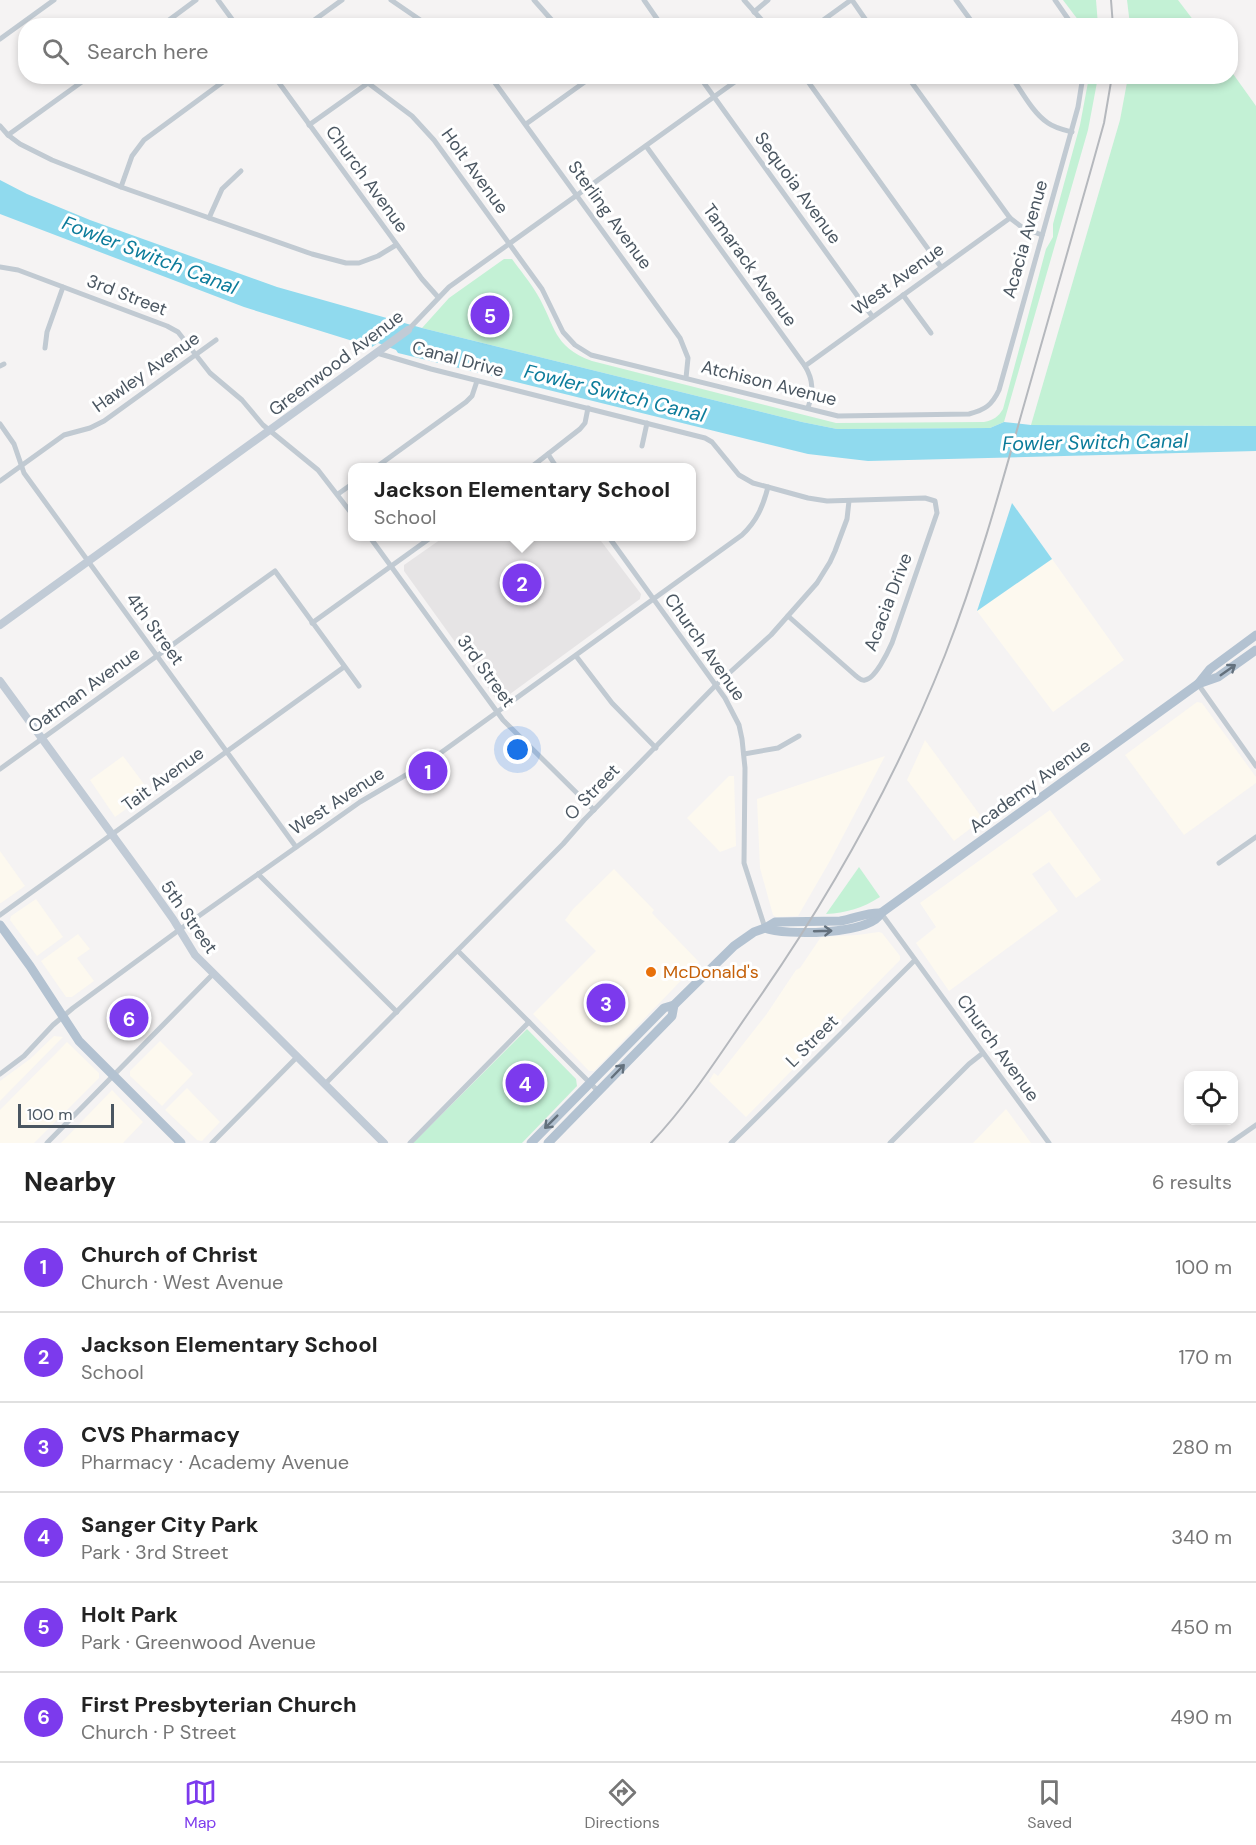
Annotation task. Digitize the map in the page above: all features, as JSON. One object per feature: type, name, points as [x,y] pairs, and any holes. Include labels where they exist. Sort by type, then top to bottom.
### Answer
[{"type":"main road","name":"Academy Avenue","points":[[765,928],[781,932],[842,930],[871,923],[880,917],[881,913],[1197,684],[1210,669],[1256,635]]},
{"type":"main road","name":"Academy Avenue","points":[[1197,684],[1218,677],[1256,650]]},
{"type":"main road","points":[[0,925],[79,1041],[181,1143]]},
{"type":"main road","points":[[531,1143],[664,1008],[674,1005],[740,941],[765,928]]},
{"type":"main road","points":[[548,1143],[672,1016],[674,1005]]},
{"type":"street","points":[[29,18],[54,0]]},
{"type":"street","points":[[171,18],[196,0]]},
{"type":"street","points":[[219,0],[231,18]]},
{"type":"street","points":[[317,18],[342,0]]},
{"type":"street","points":[[391,0],[417,18]]},
{"type":"street","points":[[534,0],[550,18]]},
{"type":"street","points":[[644,0],[656,18]]},
{"type":"street","points":[[744,0],[759,18]]},
{"type":"street","points":[[754,12],[768,0]]},
{"type":"street","points":[[826,18],[852,0],[864,18]]},
{"type":"street","points":[[956,0],[969,18]]},
{"type":"street","points":[[1055,0],[1067,18]]},
{"type":"street","points":[[0,39],[18,26]]},
{"type":"street","points":[[8,135],[79,84]]},
{"type":"street","points":[[121,187],[132,156],[144,140],[220,84]]},
{"type":"street","name":"Church Avenue","points":[[280,84],[396,245],[438,297]]},
{"type":"street","name":"Holt Avenue","points":[[309,125],[367,84]]},
{"type":"street","name":"Holt Avenue","points":[[369,84],[412,116],[424,128],[542,289],[562,332],[582,351]]},
{"type":"street","name":"Sterling Avenue","points":[[496,84],[680,338],[688,358],[686,378]]},
{"type":"street","points":[[526,124],[582,84]]},
{"type":"street","name":"Sequoia Avenue","points":[[705,84],[872,316]]},
{"type":"street","name":"Greenwood Avenue","points":[[0,625],[387,346],[408,330],[449,287],[732,84]]},
{"type":"street","points":[[810,84],[941,267]]},
{"type":"street","points":[[913,84],[1010,218],[1023,228],[1042,235]]},
{"type":"street","points":[[1017,84],[1038,114],[1047,122],[1056,128],[1072,132]]},
{"type":"street","name":"Acacia Avenue","points":[[988,407],[999,390],[1072,132],[1082,84]]},
{"type":"street","points":[[0,126],[20,144],[52,160],[291,248],[346,263],[369,261],[396,245]]},
{"type":"street","name":"Tamarack Avenue","points":[[646,146],[805,366],[812,385],[808,408]]},
{"type":"street","points":[[209,218],[222,189],[241,171]]},
{"type":"street","name":"West Avenue","points":[[805,366],[1010,218]]},
{"type":"street","name":"3rd Street","points":[[0,267],[18,270],[178,332],[210,373],[242,400],[262,425],[318,470],[348,508]]},
{"type":"street","name":"3rd Street","points":[[45,348],[47,332],[63,287]]},
{"type":"street","points":[[903,295],[931,333]]},
{"type":"street","name":"Hawley Avenue","points":[[0,481],[64,435],[90,428],[104,421],[216,340]]},
{"type":"street","name":"Atchison Avenue","points":[[582,351],[838,416],[969,414],[988,407]]},
{"type":"street","name":"Canal Drive","points":[[377,353],[477,381],[705,438],[712,442],[739,475],[753,483],[817,500],[925,498],[935,501]]},
{"type":"street","points":[[382,463],[466,402],[472,396],[477,381]]},
{"type":"street","points":[[536,463],[583,426],[588,408]]},
{"type":"street","points":[[642,446],[647,423]]},
{"type":"street","name":"4th Street","points":[[0,424],[14,444],[21,466],[87,561],[296,847]]},
{"type":"street","points":[[548,454],[554,463]]},
{"type":"street","points":[[338,494],[348,487]]},
{"type":"street","name":"West Avenue","points":[[0,1074],[24,1056],[63,1016],[179,930],[372,794],[428,762],[498,713],[742,535],[751,526],[763,505],[768,487]]},
{"type":"street","name":"O Street","points":[[325,1084],[563,844],[716,685],[788,616],[817,583],[830,562],[847,519],[849,501]]},
{"type":"street","name":"Acacia Drive","points":[[788,616],[856,676],[866,680],[870,678],[884,660],[892,643],[937,513],[935,501]]},
{"type":"street","name":"3rd Street","points":[[372,541],[508,726],[594,810]]},
{"type":"street","points":[[312,623],[428,541]]},
{"type":"street","name":"Church Avenue","points":[[611,541],[716,685],[739,725],[744,754],[744,863],[765,928]]},
{"type":"street","name":"Oatman Avenue","points":[[0,769],[274,571],[359,686]]},
{"type":"street","points":[[576,656],[612,703],[656,748]]},
{"type":"street","name":"Tait Avenue","points":[[0,915],[344,667]]},
{"type":"street","name":"5th Street","points":[[0,681],[195,955],[381,1142]]},
{"type":"street","points":[[1197,684],[1256,766]]},
{"type":"street","points":[[744,754],[778,748],[799,736]]},
{"type":"street","points":[[1219,863],[1256,837]]},
{"type":"street","points":[[258,874],[397,1012]]},
{"type":"street","name":"Church Avenue","points":[[881,913],[1048,1143]]},
{"type":"street","points":[[458,951],[599,1092]]},
{"type":"street","name":"L Street","points":[[731,1143],[915,960]]},
{"type":"street","points":[[47,1143],[213,974]]},
{"type":"street","points":[[410,1143],[529,1022]]},
{"type":"street","points":[[890,1143],[969,1064],[983,1053]]},
{"type":"street","points":[[212,1143],[297,1057]]},
{"type":"street","points":[[1230,1143],[1240,1140],[1256,1125]]},
{"type":"shaded area","points":[[438,541],[601,541],[641,594],[640,599],[502,700],[496,699],[404,571],[404,565]]},
{"type":"shaded area","points":[[1052,559],[1124,660],[1053,712],[977,611]]},
{"type":"shaded area","points":[[1197,702],[1202,703],[1256,777],[1256,783],[1184,835],[1125,755]]},
{"type":"shaded area","points":[[925,740],[983,819],[954,841],[907,780]]},
{"type":"shaded area","points":[[123,756],[150,792],[115,817],[90,780]]},
{"type":"shaded area","points":[[885,756],[798,916],[776,917],[773,915],[760,868],[757,799]]},
{"type":"shaded area","points":[[729,776],[734,776],[736,846],[720,852],[687,818]]},
{"type":"shaded area","points":[[1050,810],[1101,880],[1076,898],[1049,862],[1032,874],[1058,911],[949,991],[916,943],[936,927],[920,903]]},
{"type":"shaded area","points":[[0,851],[25,886],[1,903],[0,903]]},
{"type":"shaded area","points":[[614,869],[654,910],[652,913],[699,962],[594,1071],[589,1071],[533,1014],[596,951],[565,920],[573,909]]},
{"type":"shaded area","points":[[36,899],[63,937],[37,956],[10,920],[11,916]]},
{"type":"shaded area","points":[[879,932],[900,956],[900,960],[746,1117],[709,1081],[714,1073],[718,1076],[766,1015],[821,937]]},
{"type":"shaded area","points":[[78,934],[90,949],[77,958],[94,981],[72,997],[66,997],[41,961]]},
{"type":"shaded area","points":[[54,1036],[63,1037],[0,1101],[0,1081],[30,1059]]},
{"type":"shaded area","points":[[160,1041],[193,1074],[162,1106],[130,1076],[130,1071]]},
{"type":"shaded area","points":[[67,1042],[99,1073],[99,1078],[34,1143],[0,1143],[0,1110]]},
{"type":"shaded area","points":[[187,1088],[220,1122],[202,1141],[197,1140],[165,1110]]},
{"type":"shaded area","points":[[112,1090],[143,1122],[123,1143],[61,1143]]},
{"type":"shaded area","points":[[1006,1109],[1031,1143],[973,1143]]},
{"type":"green space","points":[[1063,0],[1096,0],[1097,18],[1077,18]]},
{"type":"green space","points":[[1127,0],[1178,0],[1192,18],[1129,18]]},
{"type":"green space","points":[[1238,81],[1256,106],[1256,426],[1031,425],[1120,120],[1127,84],[1238,84]]},
{"type":"green space","points":[[1088,84],[1097,84],[1088,130],[1004,422],[990,428],[837,429],[422,328],[449,298],[504,259],[512,259],[537,294],[562,342],[569,349],[592,361],[836,423],[984,422],[997,416],[1003,409],[1046,249],[1053,237],[1053,224],[1080,125]]},
{"type":"green space","points":[[859,867],[880,897],[854,909],[826,914]]},
{"type":"green space","points":[[527,1029],[576,1079],[577,1086],[522,1143],[413,1143]]},
{"type":"water","name":"Fowler Switch Canal","points":[[0,180],[27,194],[90,220],[277,287],[422,328],[802,422],[837,429],[990,428],[1004,422],[1031,425],[1256,426],[1256,451],[868,461],[808,454],[398,353],[378,343],[372,347],[244,307],[0,214]]},
{"type":"water","points":[[1012,503],[1052,559],[977,611]]},
{"type":"railway","points":[[1111,0],[1112,18]]},
{"type":"railway","points":[[651,1143],[704,1077],[808,924],[883,793],[926,702],[956,625],[996,504],[1104,123],[1111,84]]},
{"type":"place","name":"Holt Park","points":[[490,315]]},
{"type":"place","name":"Jackson Elementary School","points":[[522,583]]},
{"type":"place","name":"Church of Christ","points":[[428,771]]},
{"type":"place","name":"McDonald's","points":[[651,972]]},
{"type":"place","name":"CVS Pharmacy","points":[[606,1003]]},
{"type":"place","name":"First Presbyterian Church","points":[[129,1018]]},
{"type":"place","name":"Sanger City Park","points":[[525,1083]]}]
